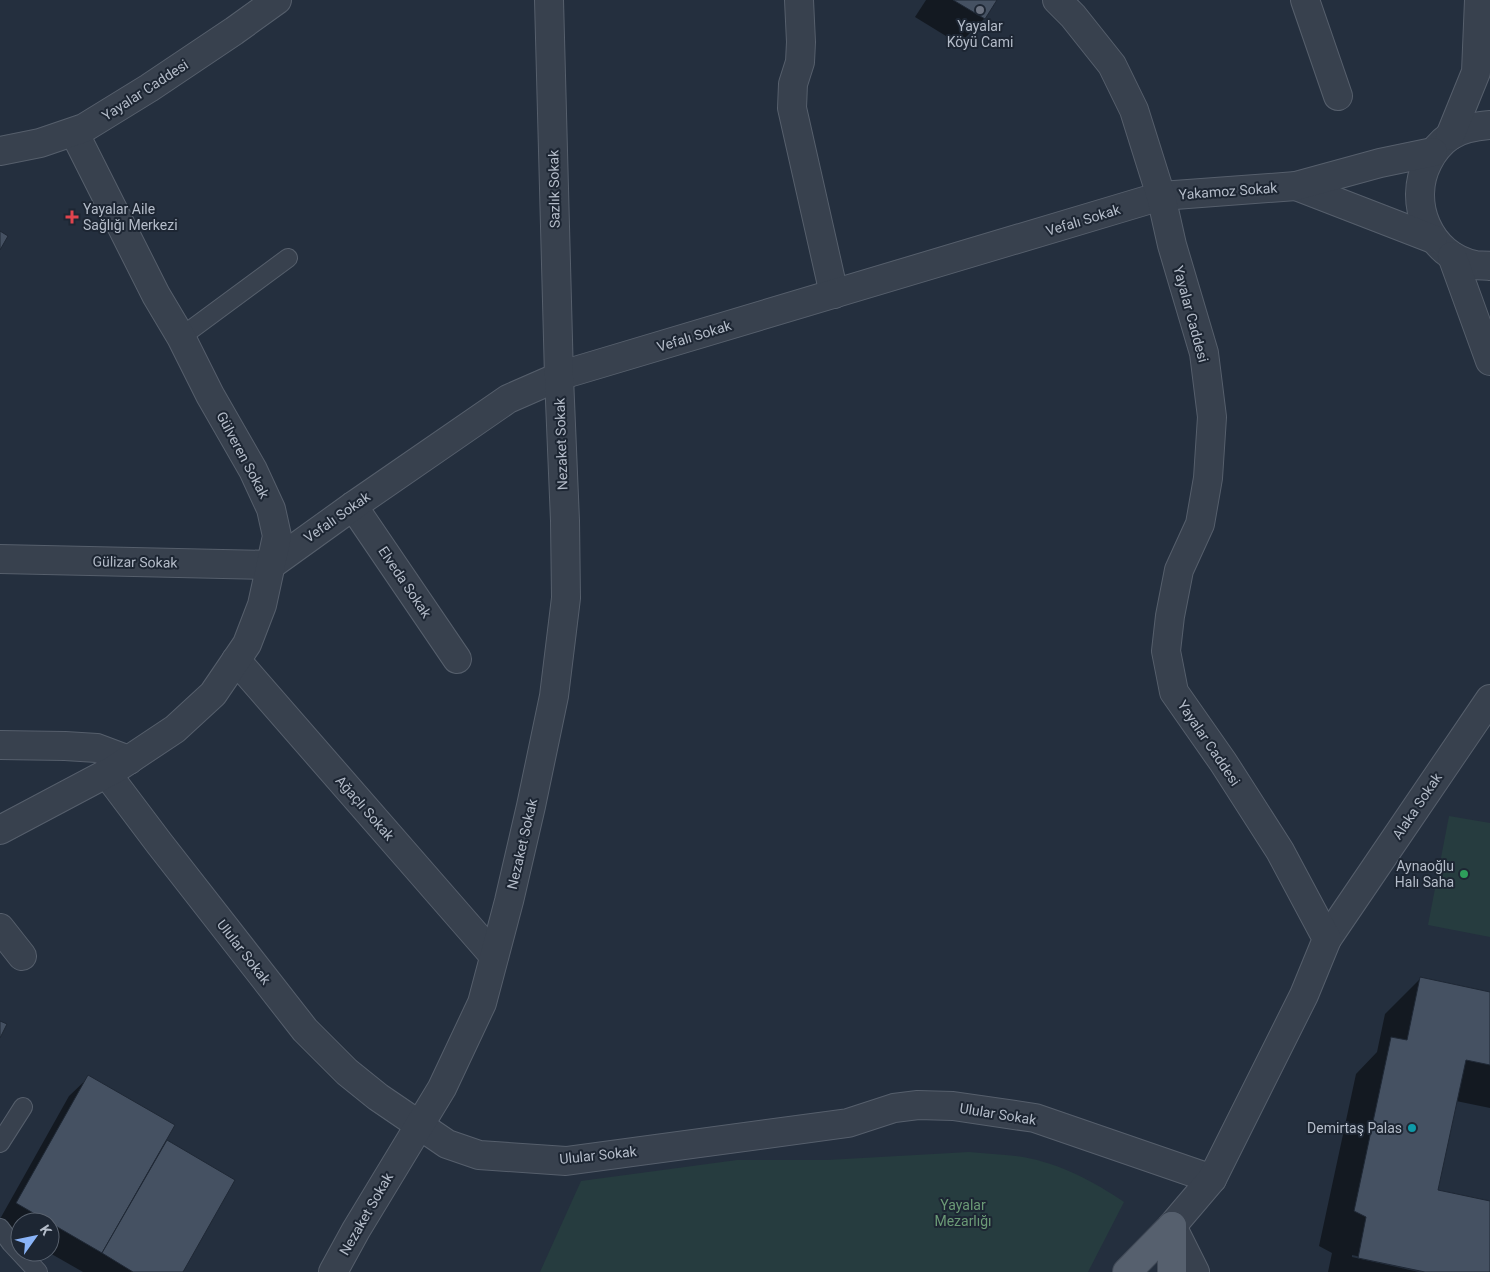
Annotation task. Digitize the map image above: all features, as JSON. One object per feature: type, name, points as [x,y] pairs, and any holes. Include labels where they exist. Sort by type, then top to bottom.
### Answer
[{"type":"main road","points":[[1127,1272],[1172,1226]]},
{"type":"main road","points":[[1172,1226],[1172,1272]]},
{"type":"street","name":"Yayalar Caddesi","points":[[0,151],[40,143],[84,128],[149,88],[277,0]]},
{"type":"street","name":"Sazlık Sokak","points":[[550,0],[559,377]]},
{"type":"street","points":[[799,0],[800,62],[793,84],[792,108],[834,294]]},
{"type":"street","name":"Yayalar Caddesi","points":[[1057,0],[1073,16],[1112,65],[1134,110],[1161,196],[1172,245],[1204,352],[1212,417],[1208,478],[1200,524],[1179,570],[1170,616],[1166,651],[1174,692],[1223,762],[1280,851],[1327,939]]},
{"type":"street","points":[[1305,0],[1338,96]]},
{"type":"street","points":[[1479,0],[1476,72],[1441,144],[1422,173],[1418,196],[1422,218],[1442,247],[1490,361]]},
{"type":"street","points":[[1296,186],[1441,144],[1470,127],[1490,125]]},
{"type":"street","name":"Gülveren Sokak","points":[[0,830],[118,767],[176,729],[213,694],[246,644],[262,605],[277,536],[271,508],[253,470],[156,295],[74,132]]},
{"type":"street","points":[[1296,186],[1442,247],[1474,265],[1490,266]]},
{"type":"street","name":"Yakamoz Sokak","points":[[1161,196],[1296,186]]},
{"type":"street","name":"Vefalı Sokak","points":[[271,565],[508,399],[559,377],[1161,196]]},
{"type":"street","name":"Nezaket Sokak","points":[[333,1272],[356,1230],[442,1088],[482,1003],[494,956],[531,806],[554,696],[566,598],[559,377]]},
{"type":"street","name":"Elveda Sokak","points":[[353,506],[457,659]]},
{"type":"street","name":"Gülizar Sokak","points":[[0,559],[271,565]]},
{"type":"street","name":"Ağaçlı Sokak","points":[[236,660],[494,956]]},
{"type":"street","name":"Alaka Sokak","points":[[1327,939],[1490,699]]},
{"type":"street","points":[[0,745],[97,748],[118,767]]},
{"type":"street","name":"Ulular Sokak","points":[[118,767],[158,843],[305,1030],[347,1072],[378,1097],[447,1144],[479,1155],[566,1161],[848,1123],[894,1108],[918,1105],[953,1106],[1035,1118],[1212,1180]]},
{"type":"street","points":[[0,928],[22,956]]},
{"type":"street","points":[[1196,1272],[1172,1226],[1212,1180],[1304,994],[1327,939]]},
{"type":"lane","points":[[180,337],[288,258]]},
{"type":"lane","points":[[0,1143],[23,1107]]},
{"type":"lane","points":[[0,1228],[38,1272]]},
{"type":"green space","name":"Aynaoğlu Halı Saha","points":[[1449,816],[1490,823],[1490,937],[1428,925]]},
{"type":"green space","name":"Yayalar Mezarlığı","points":[[969,1152],[1023,1157],[1050,1164],[1088,1180],[1124,1202],[1088,1272],[540,1272],[581,1181],[737,1160],[827,1160]]},
{"type":"building","name":"Yayalar Köyü Cami","points":[[953,0],[997,0],[985,19]]},
{"type":"building","points":[[0,231],[8,236],[0,250]]},
{"type":"building","name":"Demirtaş Palas","points":[[1420,977],[1490,992],[1490,1065],[1466,1060],[1438,1190],[1490,1201],[1490,1272],[1425,1272],[1358,1258],[1366,1217],[1354,1211],[1391,1037],[1407,1040]]},
{"type":"building","points":[[0,1021],[7,1024],[0,1038]]},
{"type":"building","points":[[88,1075],[175,1125],[102,1253],[60,1229],[60,1212],[31,1212],[16,1203]]},
{"type":"building","points":[[167,1140],[235,1180],[183,1272],[133,1272],[102,1253]]},
{"type":"place","name":"Yayalar Köyü Cami","points":[[980,10]]},
{"type":"place","name":"Yayalar Aile Sağlığı Merkezi","points":[[72,217]]},
{"type":"place","name":"Aynaoğlu Halı Saha","points":[[1464,874]]},
{"type":"place","name":"Demirtaş Palas","points":[[1412,1128]]}]
